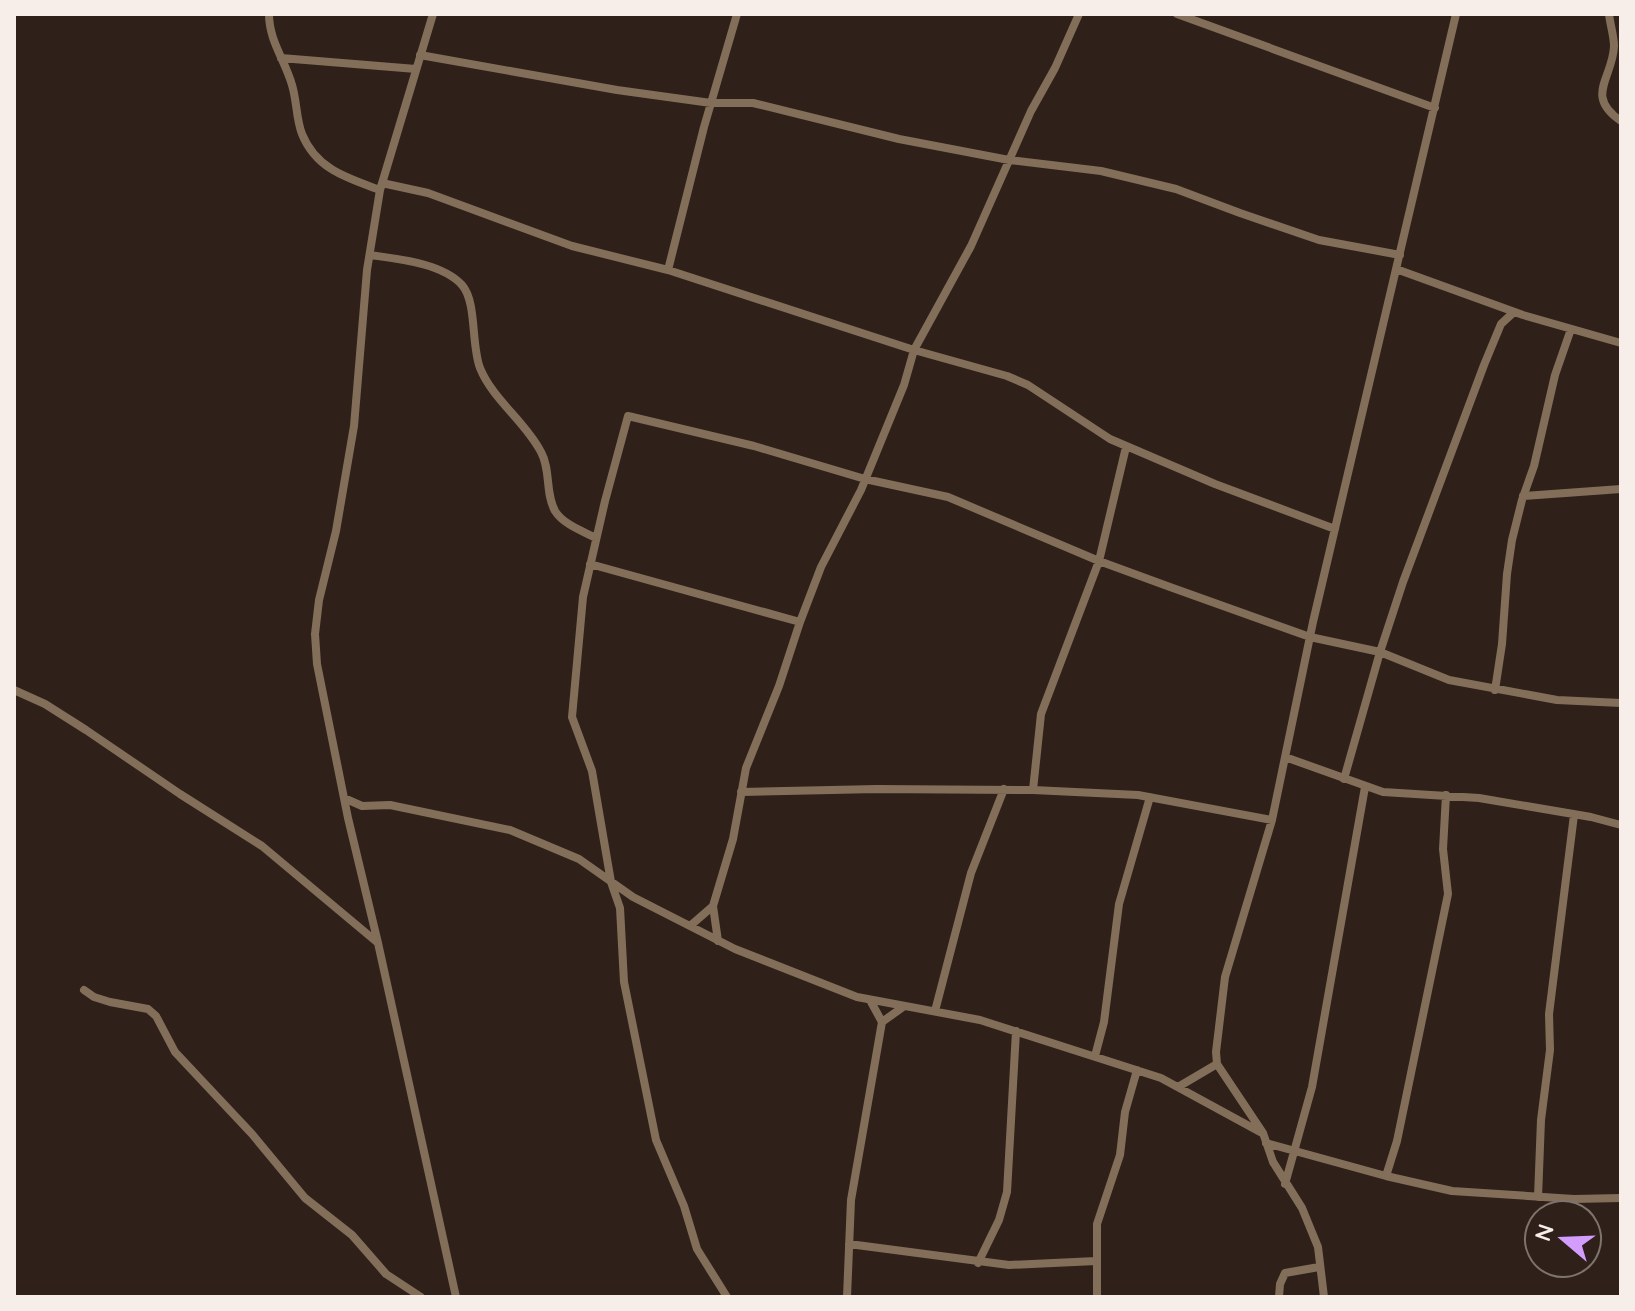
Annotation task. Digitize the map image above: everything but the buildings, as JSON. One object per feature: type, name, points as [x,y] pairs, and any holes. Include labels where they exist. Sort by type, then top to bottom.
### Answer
[{"type":"street","points":[[269,14],[273,42],[292,84],[302,133],[315,158],[330,170],[381,187],[428,193],[572,246],[668,270],[914,350],[1007,376],[1028,385],[1094,431],[1126,447],[1335,529]]},
{"type":"street","points":[[433,14],[381,187],[370,255],[354,426],[315,634],[317,664],[348,818],[456,1297]]},
{"type":"street","points":[[668,270],[737,14]]},
{"type":"street","points":[[718,941],[713,906],[733,839],[752,750],[779,686],[821,567],[865,479],[904,385],[914,350],[971,246],[1079,14]]},
{"type":"street","points":[[1177,14],[1435,108]]},
{"type":"street","points":[[1324,1297],[1314,1235],[1302,1208],[1285,1184],[1263,1133],[1217,1064],[1216,1052],[1225,977],[1272,820],[1310,637],[1456,14]]},
{"type":"street","points":[[1609,14],[1614,47],[1601,96],[1604,105],[1621,121]]},
{"type":"street","points":[[420,55],[617,90],[711,103],[753,103],[899,139],[1009,160],[1101,171],[1176,189],[1319,240],[1400,255]]},
{"type":"street","points":[[281,58],[416,69]]},
{"type":"street","points":[[370,255],[417,262],[449,276],[464,288],[480,369],[543,455],[556,513],[565,522],[596,538]]},
{"type":"street","points":[[1396,269],[1514,312],[1621,343]]},
{"type":"street","points":[[1495,304],[1501,324]]},
{"type":"street","points":[[1344,779],[1403,582],[1501,324],[1514,312]]},
{"type":"street","points":[[1495,690],[1508,564],[1555,375],[1571,329]]},
{"type":"street","points":[[726,1297],[697,1249],[684,1206],[656,1140],[624,982],[620,908],[611,882],[592,771],[572,717],[580,621],[590,564],[628,416],[754,446],[865,479],[948,497],[1099,561],[1310,637],[1380,652],[1449,680],[1557,700],[1621,703]]},
{"type":"street","points":[[1033,790],[1041,714],[1099,561],[1126,447]]},
{"type":"street","points":[[1523,496],[1621,489]]},
{"type":"street","points":[[590,564],[800,622]]},
{"type":"street","points":[[14,690],[45,704],[262,846],[378,943]]},
{"type":"street","points":[[1285,757],[1383,792],[1479,798],[1621,825]]},
{"type":"street","points":[[1285,1184],[1312,1087],[1365,787]]},
{"type":"street","points":[[935,1011],[971,873],[1004,789]]},
{"type":"street","points":[[741,792],[1033,790],[1150,797],[1272,820]]},
{"type":"street","points":[[1386,1176],[1397,1141],[1448,894],[1443,849],[1446,795]]},
{"type":"street","points":[[1095,1056],[1104,1022],[1119,904],[1150,797]]},
{"type":"street","points":[[344,798],[362,806],[390,805],[510,830],[579,859],[611,882],[718,941],[857,997],[935,1011],[1016,1031],[1137,1070],[1178,1087],[1263,1133]]},
{"type":"street","points":[[348,818],[362,806]]},
{"type":"street","points":[[1538,1197],[1541,1120],[1550,1050],[1549,1014],[1574,815]]},
{"type":"street","points":[[690,926],[713,906]]},
{"type":"street","points":[[84,990],[110,1002],[148,1009],[156,1016],[175,1052],[252,1134],[305,1198],[352,1235],[386,1274],[421,1297]]},
{"type":"street","points":[[847,1297],[857,1159],[882,1022],[870,1000]]},
{"type":"street","points":[[882,1022],[903,1007]]},
{"type":"street","points":[[978,1263],[999,1220],[1007,1192],[1016,1031]]},
{"type":"street","points":[[1178,1087],[1217,1064]]},
{"type":"street","points":[[1097,1297],[1097,1224],[1120,1155],[1125,1112],[1137,1070]]},
{"type":"street","points":[[1266,1143],[1452,1191],[1538,1197],[1621,1198]]},
{"type":"street","points":[[849,1244],[978,1263],[1009,1265],[1096,1261]]},
{"type":"street","points":[[1279,1297],[1285,1273],[1319,1267]]}]
